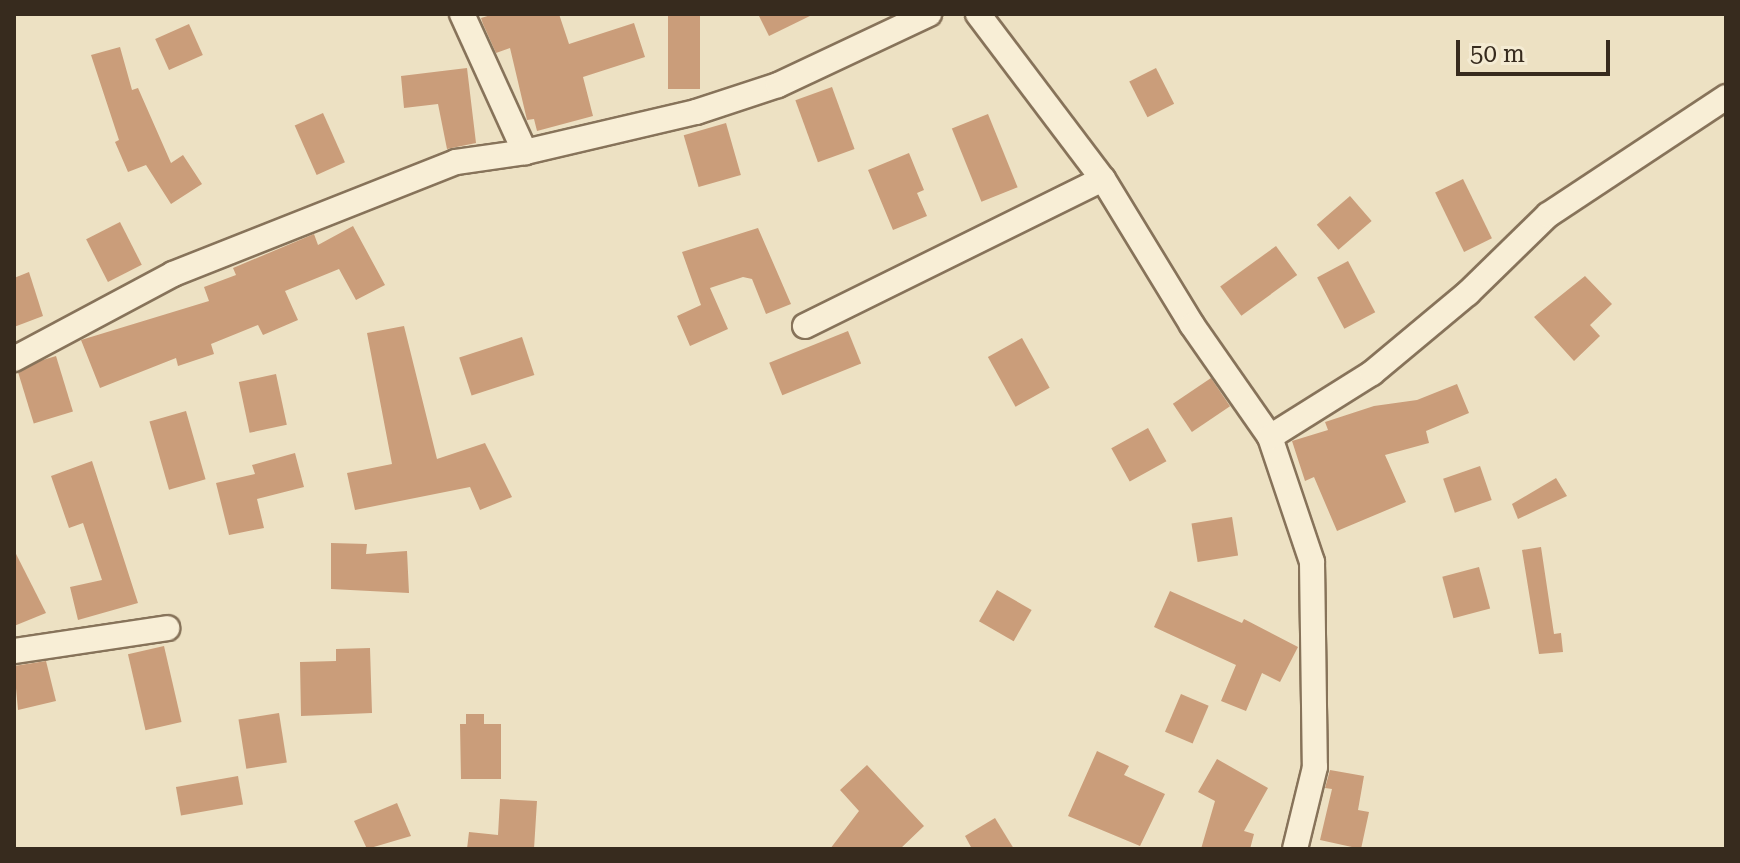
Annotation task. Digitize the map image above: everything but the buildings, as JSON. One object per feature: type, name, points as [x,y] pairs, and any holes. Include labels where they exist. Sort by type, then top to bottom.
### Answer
[{"type":"street","points":[[462,14],[525,152]]},
{"type":"street","points":[[14,359],[92,313],[259,237],[456,162],[525,152],[696,112],[778,85],[929,14]]},
{"type":"street","points":[[978,14],[1103,179],[1192,325],[1270,437],[1312,562],[1315,767],[1295,849]]},
{"type":"street","points":[[1270,437],[1372,373],[1468,293],[1548,215],[1726,97]]},
{"type":"street","points":[[805,326],[1103,179]]},
{"type":"street","points":[[14,651],[167,628]]}]
